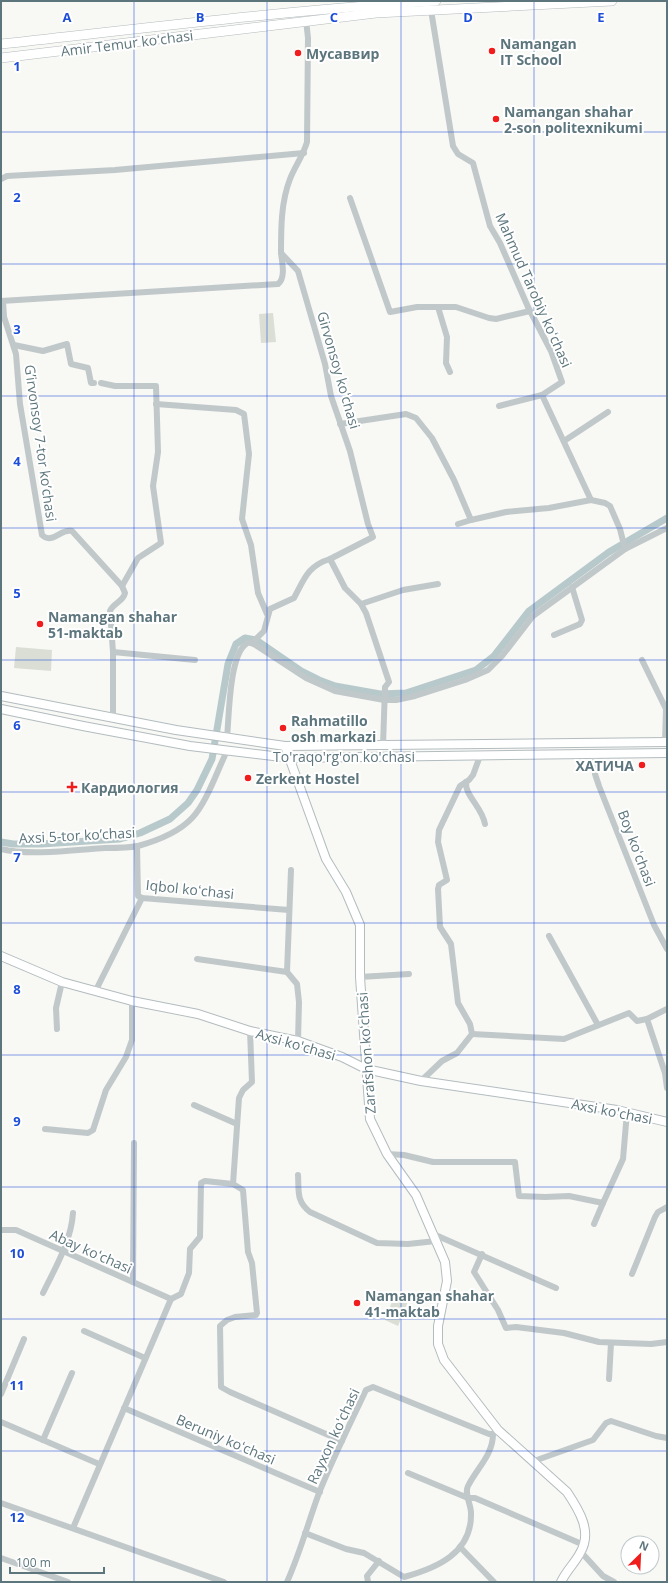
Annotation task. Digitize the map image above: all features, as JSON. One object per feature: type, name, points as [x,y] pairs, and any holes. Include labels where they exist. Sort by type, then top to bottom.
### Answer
[{"type":"main road","name":"Amir Temur koʻchasi","points":[[1,44],[218,20],[360,6],[436,1]]},
{"type":"main road","name":"Amir Temur koʻchasi","points":[[1,58],[220,33],[306,20],[376,13],[612,1]]},
{"type":"main road","points":[[218,20],[220,33]]},
{"type":"street","name":"Mahmud Tarobiy koʻchasi","points":[[431,10],[453,146],[458,154],[473,163],[490,226],[500,243],[530,311],[551,351],[562,382],[542,395]]},
{"type":"street","points":[[2,301],[278,284],[281,282],[283,277],[281,225],[286,192],[290,179],[304,153],[308,125],[308,38],[306,20]]},
{"type":"street","points":[[1,179],[7,176],[115,170],[304,153]]},
{"type":"street","points":[[350,198],[390,312],[417,307],[456,307],[496,319],[530,311]]},
{"type":"street","name":"Girvonsoy koʻchasi","points":[[281,253],[298,271],[340,424],[350,451],[368,524],[373,537],[330,559]]},
{"type":"street","name":"Gʼirvonsoy 7-tor koʼchasi","points":[[2,301],[4,317],[16,354],[25,432],[42,535],[45,538],[52,539],[66,530],[72,531],[122,586]]},
{"type":"street","points":[[438,307],[447,337],[446,363],[450,372]]},
{"type":"street","points":[[14,345],[43,351],[67,344],[71,364],[88,368],[91,383],[115,386],[155,385],[158,452],[154,480],[154,497],[161,543],[138,558],[122,586],[125,595],[112,607],[110,611],[113,652],[113,718]]},
{"type":"street","points":[[499,406],[542,395],[591,500]]},
{"type":"street","points":[[156,404],[236,410],[244,414],[249,454],[242,519],[251,544],[258,593],[267,614],[267,624],[260,637],[252,643],[245,644],[236,658],[227,738]]},
{"type":"street","points":[[564,441],[608,412]]},
{"type":"street","points":[[340,424],[406,414],[415,417],[432,438],[443,458],[471,520]]},
{"type":"street","points":[[458,524],[506,512],[568,505],[591,500],[605,503],[610,506],[625,548]]},
{"type":"street","points":[[252,643],[296,673],[335,691],[385,697],[396,700],[415,696],[466,680],[488,670],[502,656],[528,620],[625,548],[667,528]]},
{"type":"street","points":[[267,614],[270,608],[294,598],[300,583],[313,567],[320,562],[330,559],[345,588],[361,604],[372,628],[389,682],[385,687],[383,746]]},
{"type":"street","points":[[361,604],[403,590],[438,584]]},
{"type":"street","points":[[554,635],[580,624],[582,620],[572,587]]},
{"type":"street","points":[[113,652],[195,660]]},
{"type":"street","points":[[642,660],[666,709],[666,742]]},
{"type":"street","name":"To'raqo'rg'on ko'chasi","points":[[1,696],[113,718],[227,738],[285,746],[666,742]]},
{"type":"street","name":"To'raqo'rg'on ko'chasi","points":[[1,708],[83,726],[201,747],[290,758],[667,753]]},
{"type":"street","name":"Zarafshon koʻchasi","points":[[285,746],[299,789],[315,824],[326,860],[346,892],[360,925],[360,977],[370,1119],[387,1154],[416,1195],[431,1233],[445,1262],[447,1281],[438,1326],[438,1344],[444,1360],[496,1432],[534,1461],[567,1492],[576,1505],[584,1526],[586,1538],[582,1549]]},
{"type":"street","name":"Аxsi 5-tor koʼchasi","points":[[1,849],[45,852],[137,846],[174,831],[194,816],[202,803],[226,751]]},
{"type":"street","name":"Boy koʻchasi","points":[[594,754],[595,774],[599,786],[654,925],[667,949]]},
{"type":"street","points":[[422,1081],[442,1061],[457,1053],[472,1034],[470,1024],[458,1003],[452,950],[440,927],[438,916],[438,887],[447,880],[438,842],[439,830],[460,786],[466,782],[476,769],[480,756]]},
{"type":"street","points":[[466,782],[466,791],[479,806],[485,824]]},
{"type":"street","name":"Iqbol koʻchasi","points":[[137,846],[138,896],[142,898],[289,910]]},
{"type":"street","points":[[292,870],[287,972],[297,984],[299,1002],[298,1041]]},
{"type":"street","points":[[96,990],[142,898]]},
{"type":"street","points":[[549,936],[598,1025]]},
{"type":"street","name":"Axsi ko'chasi","points":[[1,958],[62,982],[132,1000],[198,1014],[250,1030],[298,1041],[342,1057],[366,1069],[422,1081],[628,1112],[667,1122]]},
{"type":"street","points":[[197,959],[287,972]]},
{"type":"street","points":[[360,977],[409,974]]},
{"type":"street","points":[[57,1029],[56,1008],[62,982]]},
{"type":"street","points":[[45,1129],[88,1132],[93,1130],[106,1090],[126,1057],[132,1040],[132,1000]]},
{"type":"street","points":[[472,1034],[564,1039],[629,1013],[637,1021],[647,1019],[667,1009]]},
{"type":"street","points":[[647,1019],[665,1073],[667,1088]]},
{"type":"street","points":[[233,1184],[240,1094],[252,1082],[250,1030]]},
{"type":"street","points":[[194,1105],[237,1124]]},
{"type":"street","points":[[594,1224],[623,1159],[628,1112]]},
{"type":"street","points":[[134,1143],[134,1282]]},
{"type":"street","points":[[387,1154],[404,1155],[433,1162],[515,1162],[519,1196],[568,1196],[603,1203]]},
{"type":"street","points":[[298,1175],[299,1198],[302,1206],[310,1212],[377,1243],[408,1244],[436,1242]]},
{"type":"street","points":[[73,1528],[99,1464],[171,1299],[181,1294],[189,1273],[190,1249],[200,1237],[201,1183],[205,1181],[233,1184],[243,1190],[248,1252],[252,1263],[257,1313],[256,1315],[227,1320],[220,1326],[221,1387],[342,1441]]},
{"type":"street","points":[[632,1274],[655,1217],[658,1212],[667,1207]]},
{"type":"street","points":[[43,1293],[72,1228],[73,1213]]},
{"type":"street","name":"Abay koʻchasi","points":[[1,1230],[16,1230],[171,1299]]},
{"type":"street","points":[[431,1233],[482,1254],[556,1288]]},
{"type":"street","points":[[482,1254],[474,1272],[498,1310],[506,1328],[516,1327],[564,1332],[590,1341],[610,1343],[651,1344],[667,1342]]},
{"type":"street","points":[[84,1331],[146,1358]]},
{"type":"street","points":[[1,1394],[24,1339]]},
{"type":"street","points":[[609,1379],[610,1343]]},
{"type":"street","points":[[43,1440],[72,1373]]},
{"type":"street","name":"Rayxon koʻchasi","points":[[287,1582],[301,1550],[305,1533],[320,1492],[366,1390],[373,1387],[422,1408],[496,1432]]},
{"type":"street","name":"Beruniy koʻchasi","points":[[124,1408],[320,1492]]},
{"type":"street","points":[[534,1461],[594,1440],[606,1423],[611,1421],[656,1436],[667,1438]]},
{"type":"street","points":[[1,1422],[99,1464]]},
{"type":"street","points":[[305,1533],[346,1549],[364,1553],[379,1561],[405,1579],[430,1570],[448,1559],[460,1547],[471,1516],[468,1486],[488,1455],[496,1432]]},
{"type":"street","points":[[408,1473],[468,1498],[475,1498],[582,1549],[603,1576],[614,1582]]},
{"type":"street","points":[[1,1503],[224,1582]]},
{"type":"street","points":[[460,1547],[494,1582]]},
{"type":"street","points":[[561,1582],[582,1549]]},
{"type":"street","points":[[1,1558],[68,1582]]},
{"type":"street","points":[[368,1582],[367,1576],[379,1561]]},
{"type":"shaded area","points":[[273,313],[276,342],[261,343],[259,314]]},
{"type":"shaded area","points":[[16,647],[52,650],[51,671],[14,668]]},
{"type":"shaded area","points":[[395,1294],[409,1299],[398,1326],[385,1320]]},
{"type":"waterway","points":[[1,842],[13,844],[41,844],[120,839],[140,833],[170,819],[188,803],[197,790],[212,759],[228,664],[236,644],[245,638],[256,640],[301,671],[335,686],[380,694],[406,693],[476,670],[494,656],[529,611],[609,552],[667,518]]},
{"type":"place","name":"Namangan IT School","points":[[492,51]]},
{"type":"place","name":"Мусаввир","points":[[298,53]]},
{"type":"place","name":"Namangan shahar 2-son politexnikumi","points":[[496,119]]},
{"type":"place","name":"Namangan shahar 51-maktab","points":[[40,624]]},
{"type":"place","name":"Rahmatillo osh markazi","points":[[283,728]]},
{"type":"place","name":"ХАТИЧА","points":[[642,765]]},
{"type":"place","name":"Zerkent Hostel","points":[[248,778]]},
{"type":"place","name":"Кардиология","points":[[72,787]]},
{"type":"place","name":"Namangan shahar 41-maktab","points":[[357,1303]]}]
